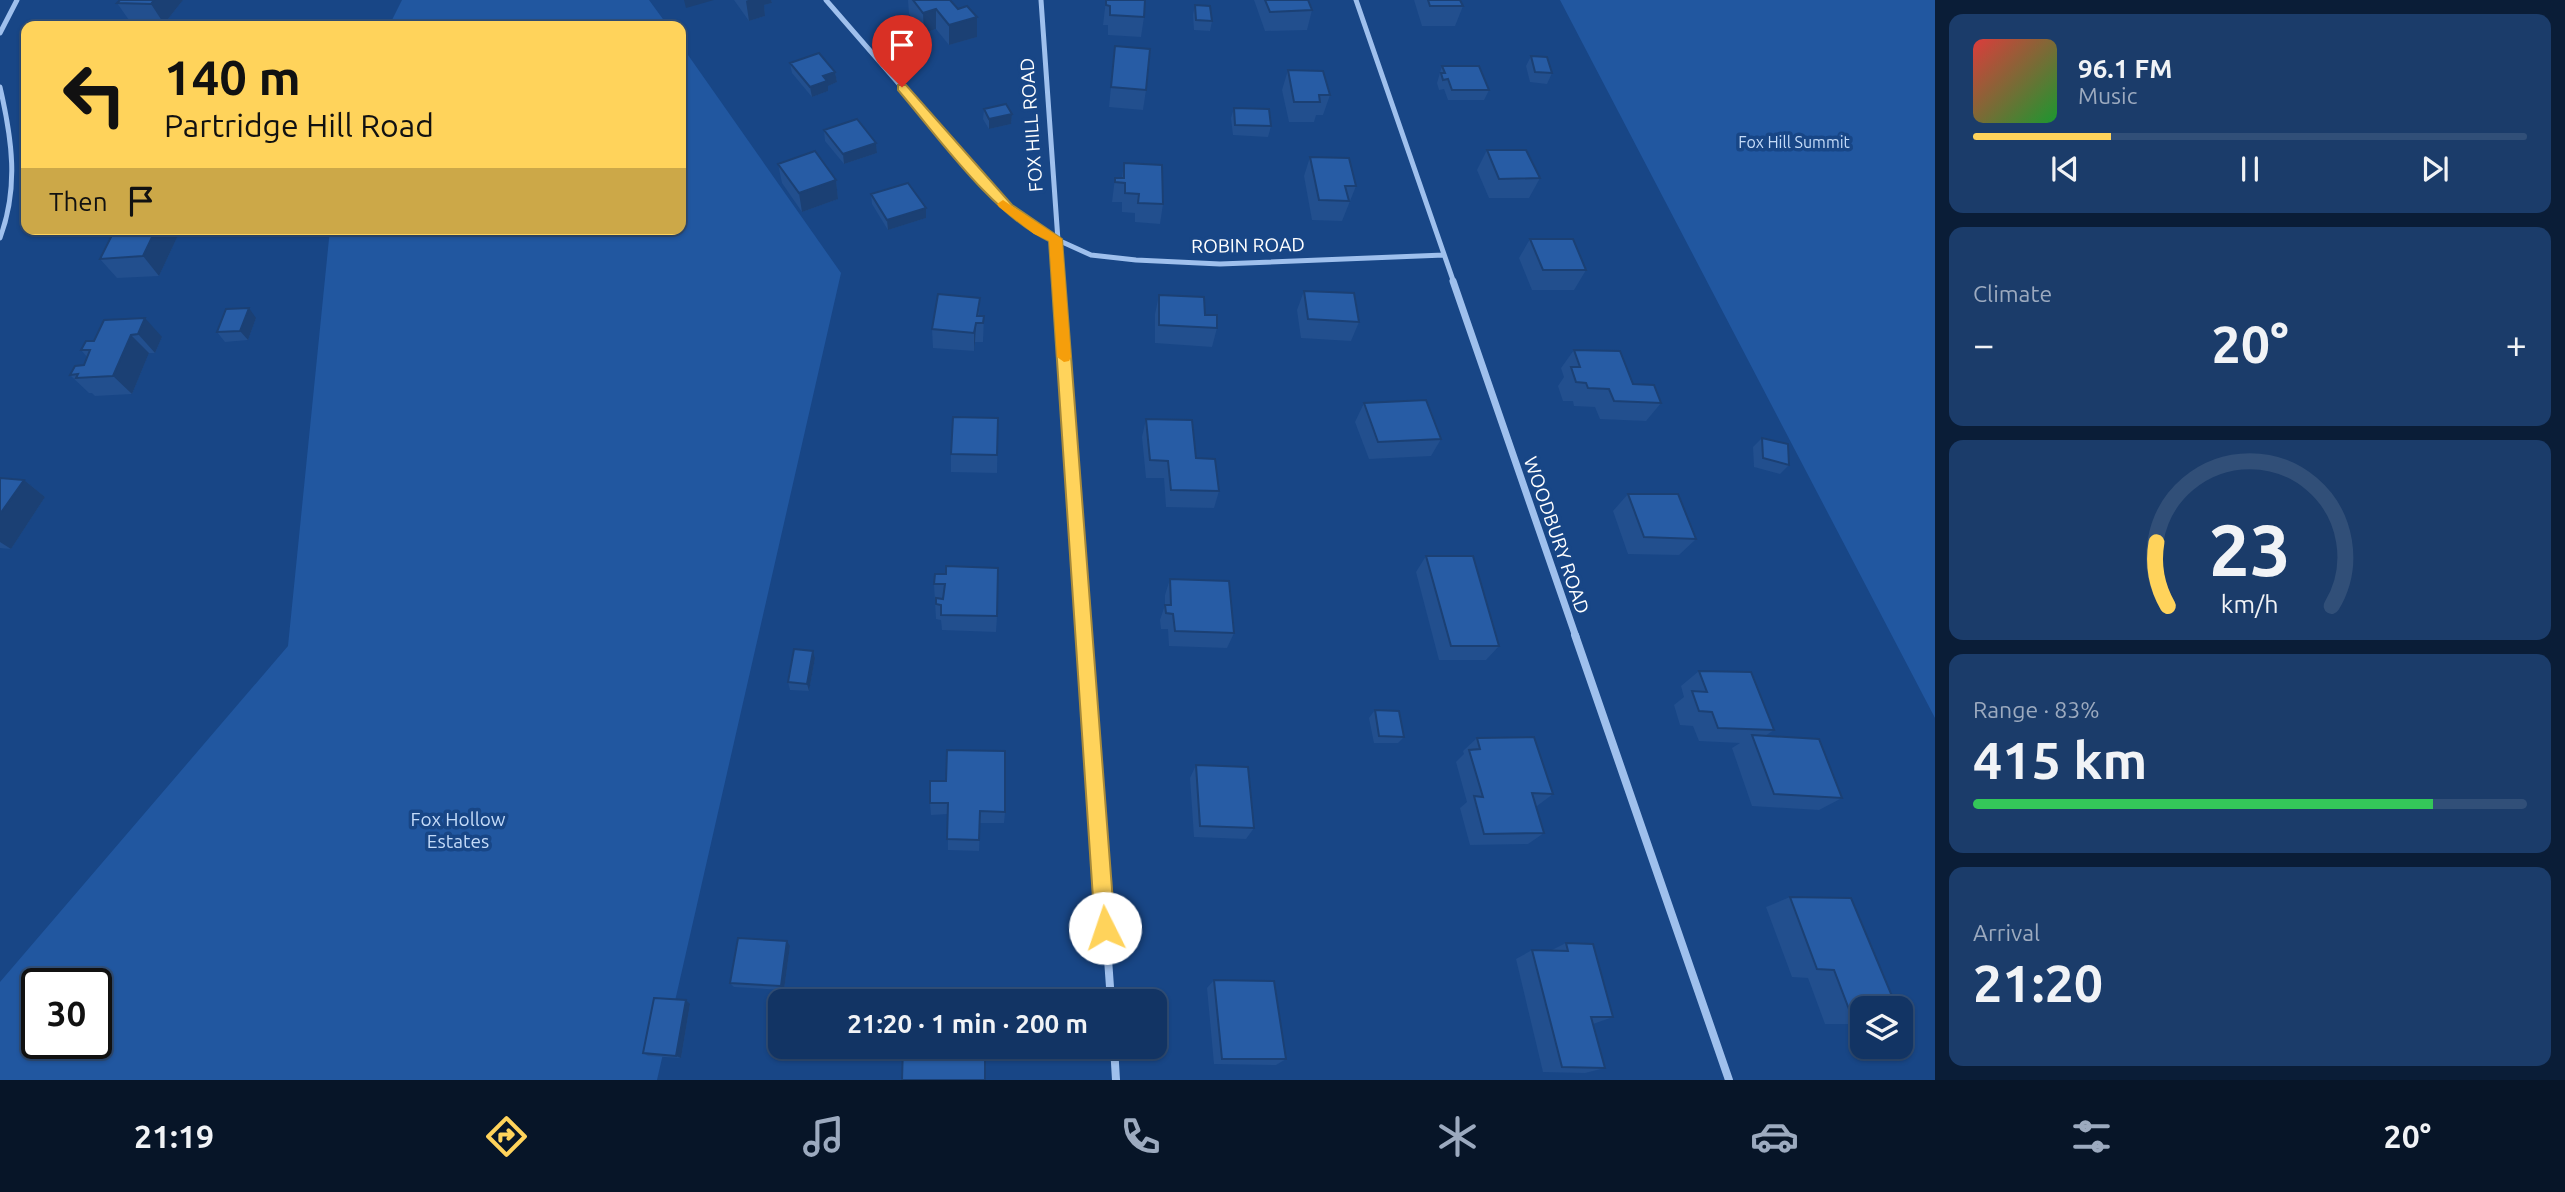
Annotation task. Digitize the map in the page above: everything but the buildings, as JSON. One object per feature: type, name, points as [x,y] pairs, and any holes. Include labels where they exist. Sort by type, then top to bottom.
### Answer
[{"type":"street","points":[[0,33],[18,0]]},
{"type":"street","name":"ROBIN ROAD","points":[[826,0],[1007,208],[1038,231],[1091,255],[1192,262],[1444,255]]},
{"type":"street","name":"FOX HILL ROAD","points":[[1041,0],[1110,989]]},
{"type":"street","name":"WOODBURY ROAD","points":[[1356,0],[1729,1080]]},
{"type":"street","points":[[0,87],[9,124],[15,180],[0,238]]},
{"type":"street","points":[[1115,1059],[1116,1080]]},
{"type":"green space","points":[[402,0],[649,0],[664,21],[392,21]]},
{"type":"green space","name":"Fox Hill Summit","points":[[1560,0],[1935,0],[1935,718]]},
{"type":"green space","name":"Fox Hollow Estates","points":[[686,52],[841,273],[657,1080],[0,1080],[0,982],[288,646],[329,235],[686,235]]},
{"type":"slow traffic","points":[[1003,204],[1038,231],[1056,239],[1064,357]]},
{"type":"route","points":[[902,87],[1007,208],[1038,231],[1056,239],[1105,928]]}]
